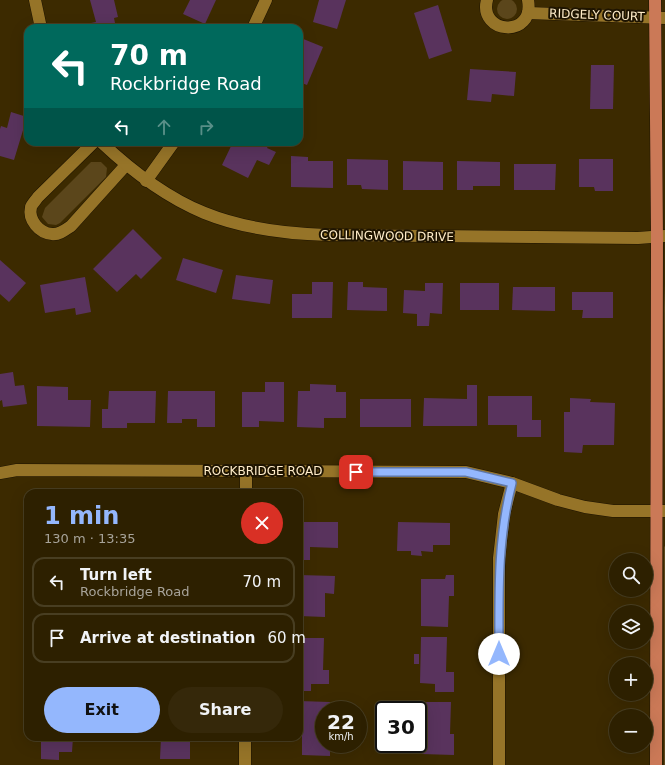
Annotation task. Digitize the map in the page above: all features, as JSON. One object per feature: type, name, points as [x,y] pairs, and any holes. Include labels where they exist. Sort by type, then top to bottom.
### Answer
[{"type":"main road","points":[[655,0],[660,17],[661,237],[660,511],[656,765]]},
{"type":"street","points":[[35,0],[40,24]]},
{"type":"street","points":[[255,24],[266,0]]},
{"type":"street","points":[[487,0],[486,10],[488,16],[499,26],[506,28],[520,24],[528,13],[528,0]]},
{"type":"street","name":"RIDGELY COURT","points":[[528,13],[660,17]]},
{"type":"street","points":[[90,146],[38,197],[31,207],[32,218],[35,225],[43,231],[52,234],[62,232],[71,226],[126,165]]},
{"type":"street","name":"COLLINGWOOD DRIVE","points":[[105,146],[146,181],[171,197],[214,217],[257,230],[292,234],[661,237]]},
{"type":"street","points":[[146,181],[171,146]]},
{"type":"street","name":"ROCKBRIDGE ROAD","points":[[0,473],[17,470],[466,472],[512,483],[558,500],[585,507],[613,511],[660,511]]},
{"type":"street","points":[[246,471],[246,489]]},
{"type":"street","points":[[499,765],[499,558],[504,514],[512,483]]},
{"type":"street","points":[[245,741],[245,765]]},
{"type":"shaded area","points":[[507,-1],[514,2],[517,9],[514,16],[507,19],[500,16],[497,9],[500,2]]},
{"type":"shaded area","points":[[91,162],[101,162],[107,168],[106,177],[60,223],[56,225],[48,224],[42,217],[45,208]]},
{"type":"shaded area","points":[[665,284],[665,496],[664,307]]},
{"type":"shaded area","points":[[665,546],[665,765],[664,765],[664,547]]},
{"type":"building","points":[[90,0],[114,0],[118,17],[114,18],[115,24],[91,24],[96,22]]},
{"type":"building","points":[[190,0],[216,0],[205,24],[183,14]]},
{"type":"building","points":[[319,0],[346,0],[337,29],[313,22]]},
{"type":"building","points":[[438,5],[452,51],[429,59],[414,13]]},
{"type":"building","points":[[303,39],[323,47],[307,85],[303,84]]},
{"type":"building","points":[[591,65],[614,65],[613,109],[590,109]]},
{"type":"building","points":[[470,69],[516,72],[514,96],[492,94],[491,102],[467,100]]},
{"type":"building","points":[[11,112],[24,116],[24,127],[14,160],[0,156],[0,129],[1,126],[7,128]]},
{"type":"building","points":[[231,146],[268,146],[267,148],[276,152],[269,165],[257,160],[248,178],[222,165]]},
{"type":"building","points":[[291,156],[308,157],[308,161],[333,161],[333,188],[291,187]]},
{"type":"building","points":[[347,159],[388,160],[388,190],[362,189],[361,185],[347,185]]},
{"type":"building","points":[[579,159],[613,159],[613,191],[595,191],[594,187],[579,187]]},
{"type":"building","points":[[403,161],[443,162],[443,190],[403,190]]},
{"type":"building","points":[[457,161],[500,162],[500,186],[473,186],[473,190],[457,190]]},
{"type":"building","points":[[514,164],[556,164],[555,190],[514,190]]},
{"type":"building","points":[[133,229],[162,258],[141,279],[136,274],[117,292],[93,269]]},
{"type":"building","points":[[183,258],[223,270],[216,293],[176,280]]},
{"type":"building","points":[[0,260],[26,283],[9,302],[0,294]]},
{"type":"building","points":[[236,275],[273,280],[270,304],[232,299]]},
{"type":"building","points":[[85,277],[91,312],[76,315],[75,308],[45,313],[40,285]]},
{"type":"building","points":[[312,282],[333,282],[332,318],[292,318],[292,294],[312,294]]},
{"type":"building","points":[[348,282],[363,282],[363,287],[387,288],[387,311],[347,310]]},
{"type":"building","points":[[425,283],[443,283],[442,314],[430,313],[429,326],[417,326],[417,314],[403,313],[404,290],[425,291]]},
{"type":"building","points":[[460,283],[499,283],[499,310],[460,310]]},
{"type":"building","points":[[513,287],[555,287],[555,311],[512,310]]},
{"type":"building","points":[[572,292],[613,292],[613,318],[582,318],[583,310],[572,310]]},
{"type":"building","points":[[13,372],[15,386],[24,385],[27,404],[3,407],[2,400],[0,401],[0,374]]},
{"type":"building","points":[[265,382],[284,382],[284,422],[259,421],[259,427],[242,427],[242,392],[265,392]]},
{"type":"building","points":[[310,384],[336,385],[336,392],[346,392],[346,418],[324,418],[324,428],[297,427],[298,391],[310,391]]},
{"type":"building","points":[[467,385],[477,385],[477,426],[423,426],[424,398],[467,399]]},
{"type":"building","points":[[37,386],[68,387],[68,400],[91,400],[90,427],[37,426]]},
{"type":"building","points":[[109,391],[156,391],[155,423],[127,423],[127,428],[102,428],[102,409],[108,409]]},
{"type":"building","points":[[168,391],[215,391],[215,427],[197,427],[197,419],[182,419],[182,423],[167,423]]},
{"type":"building","points":[[488,396],[532,396],[532,420],[541,420],[541,437],[517,437],[517,425],[488,425]]},
{"type":"building","points":[[570,398],[591,399],[590,402],[615,403],[614,445],[583,445],[582,453],[564,452],[564,412],[570,412]]},
{"type":"building","points":[[360,399],[411,399],[411,427],[360,427]]},
{"type":"building","points":[[303,522],[338,522],[338,548],[310,547],[310,560],[303,560]]},
{"type":"building","points":[[398,522],[450,523],[450,545],[433,545],[433,552],[421,551],[422,556],[411,555],[411,551],[397,551]]},
{"type":"building","points":[[303,575],[335,576],[334,594],[325,593],[325,617],[303,616]]},
{"type":"building","points":[[446,575],[454,575],[454,596],[449,596],[448,627],[421,626],[421,579],[445,579]]},
{"type":"building","points":[[421,637],[447,637],[446,672],[454,672],[454,692],[435,692],[435,684],[420,683]]},
{"type":"building","points":[[303,638],[324,638],[323,670],[329,670],[329,684],[311,684],[311,691],[303,691]]},
{"type":"building","points":[[414,654],[419,654],[419,664],[414,664]]},
{"type":"building","points":[[303,701],[315,702],[315,753],[330,753],[330,756],[302,755]]},
{"type":"building","points":[[427,702],[451,702],[450,734],[454,734],[454,755],[421,754],[427,753]]},
{"type":"building","points":[[41,741],[73,741],[72,752],[59,752],[59,760],[41,759]]},
{"type":"building","points":[[161,741],[190,741],[190,759],[160,759]]},
{"type":"route","points":[[356,472],[466,472],[512,483],[504,514],[499,558],[499,654]]}]
